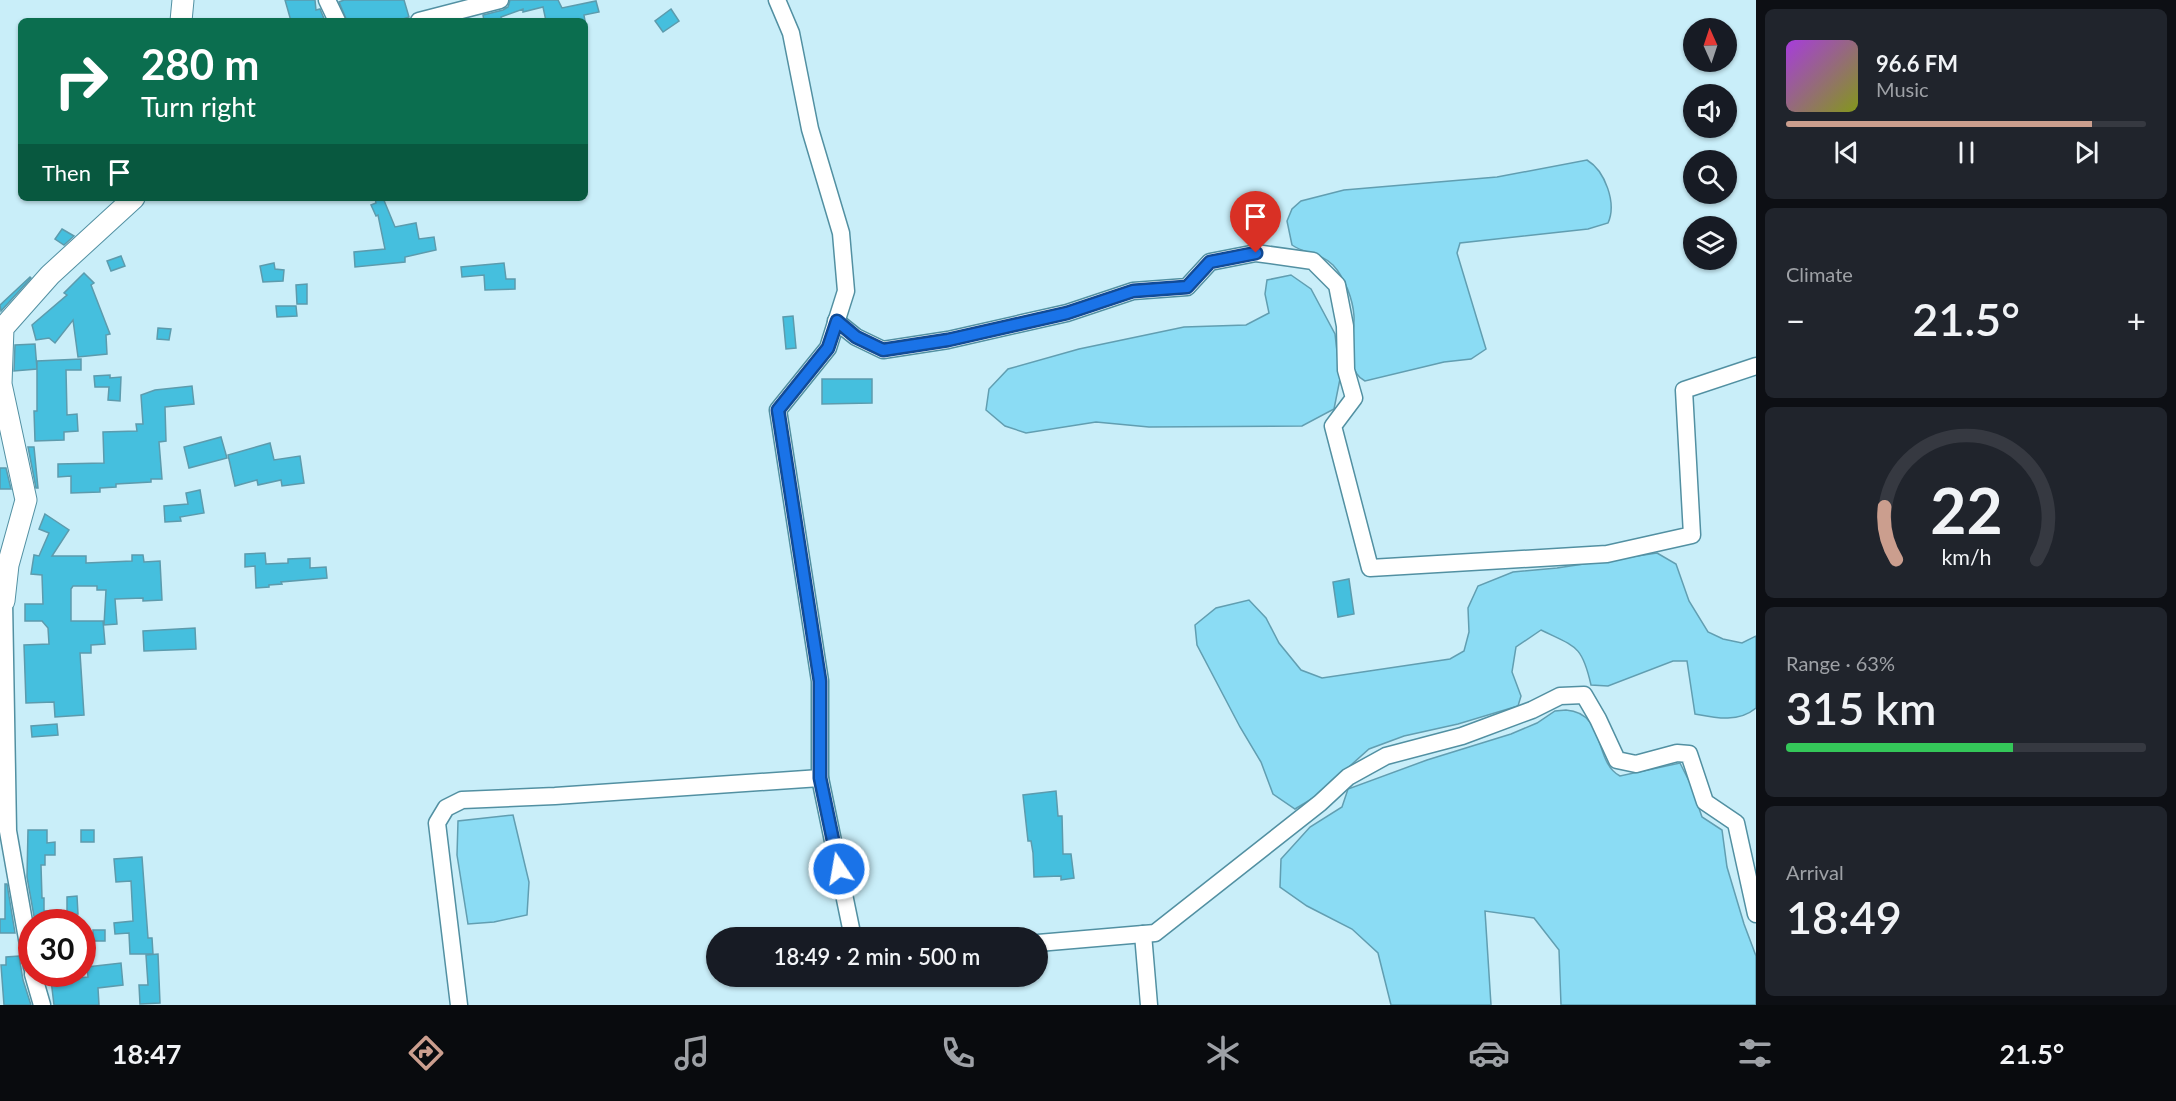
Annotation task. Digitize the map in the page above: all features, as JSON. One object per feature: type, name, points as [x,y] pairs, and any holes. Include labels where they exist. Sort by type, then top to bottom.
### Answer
[{"type":"main road","points":[[181,18],[183,0]]},
{"type":"main road","points":[[2,601],[8,565],[26,500],[1,384],[3,328],[50,275],[131,201]]},
{"type":"street","points":[[327,0],[336,18]]},
{"type":"street","points":[[431,18],[501,0]]},
{"type":"street","points":[[777,0],[791,33],[810,129],[840,233],[846,291],[828,348],[778,410],[820,681],[820,778],[851,927]]},
{"type":"street","points":[[837,321],[856,337],[883,350],[948,340],[1067,313],[1133,291],[1187,287],[1210,262],[1256,253],[1313,261],[1337,285],[1345,326],[1346,370],[1354,398],[1333,426],[1370,568],[1607,554],[1692,535],[1683,390],[1756,366]]},
{"type":"street","points":[[2,601],[8,831],[22,909]]},
{"type":"street","points":[[1048,942],[1155,933],[1320,803],[1348,777],[1386,756],[1462,736],[1532,710],[1560,696],[1584,695],[1617,760],[1636,764],[1677,753],[1689,754],[1705,802],[1736,824],[1756,914]]},
{"type":"street","points":[[459,1005],[437,823],[446,808],[462,800],[820,778]]},
{"type":"street","points":[[1143,934],[1149,1005]]},
{"type":"street","points":[[37,987],[42,1005]]},
{"type":"water","points":[[1587,160],[1599,172],[1608,188],[1611,206],[1608,223],[1588,229],[1460,243],[1457,253],[1486,349],[1471,359],[1444,362],[1365,381],[1358,376],[1352,361],[1354,316],[1348,289],[1337,270],[1328,261],[1292,245],[1287,221],[1292,209],[1301,201],[1344,190],[1497,177]]},
{"type":"water","points":[[1291,275],[1311,289],[1335,334],[1340,379],[1334,409],[1302,426],[1149,427],[1096,422],[1026,433],[1005,426],[986,410],[989,389],[1008,369],[1079,349],[1184,327],[1246,325],[1269,313],[1265,294],[1267,280]]},
{"type":"water","points":[[1657,553],[1676,564],[1689,601],[1708,632],[1723,639],[1742,643],[1756,636],[1756,708],[1749,713],[1734,718],[1695,714],[1687,661],[1673,661],[1608,686],[1591,685],[1584,662],[1576,649],[1541,630],[1516,647],[1512,672],[1521,696],[1518,706],[1458,724],[1404,736],[1369,749],[1315,797],[1295,809],[1273,794],[1261,762],[1197,645],[1195,625],[1216,608],[1249,600],[1266,618],[1279,643],[1301,670],[1322,678],[1450,659],[1464,651],[1469,632],[1468,608],[1478,586],[1513,572]]},
{"type":"water","points":[[1566,710],[1579,713],[1588,720],[1606,760],[1620,776],[1680,763],[1691,785],[1702,817],[1722,830],[1727,867],[1756,956],[1756,1005],[1561,1005],[1559,950],[1534,918],[1485,911],[1491,1005],[1391,1005],[1378,953],[1352,929],[1307,906],[1280,887],[1281,859],[1310,827],[1342,807],[1348,789],[1427,760],[1511,734],[1537,723],[1555,711]]},
{"type":"water","points":[[513,815],[529,882],[527,915],[494,922],[468,924],[457,855],[458,821]]},
{"type":"building","points":[[285,0],[315,0],[316,10],[320,9],[324,18],[290,18]]},
{"type":"building","points":[[344,0],[404,0],[409,17],[346,18],[339,2]]},
{"type":"building","points":[[510,0],[558,0],[562,8],[596,1],[599,12],[584,15],[584,18],[545,18],[543,7],[523,12],[523,9],[501,18],[484,18],[483,15],[508,7]]},
{"type":"building","points":[[671,9],[679,21],[663,32],[655,21]]},
{"type":"building","points":[[376,201],[384,201],[395,227],[416,223],[419,239],[434,237],[436,250],[405,257],[405,262],[355,267],[354,252],[385,249],[378,215],[376,216],[371,205]]},
{"type":"building","points":[[62,229],[74,236],[64,245],[55,239]]},
{"type":"building","points":[[121,256],[125,266],[111,271],[107,261]]},
{"type":"building","points":[[274,263],[275,269],[284,270],[283,281],[263,282],[260,266]]},
{"type":"building","points":[[504,263],[506,279],[515,279],[515,289],[485,290],[484,275],[462,277],[461,267]]},
{"type":"building","points":[[84,273],[94,283],[91,285],[110,334],[106,335],[107,354],[78,357],[73,320],[55,343],[49,338],[36,340],[32,325],[67,295],[64,293]]},
{"type":"building","points":[[31,278],[1,311],[0,305]]},
{"type":"building","points":[[307,284],[307,304],[297,304],[296,285]]},
{"type":"building","points":[[276,306],[296,306],[297,316],[277,317]]},
{"type":"building","points":[[793,316],[796,348],[786,349],[783,317]]},
{"type":"building","points":[[158,328],[171,329],[169,340],[157,339]]},
{"type":"building","points":[[35,344],[37,369],[14,371],[15,345]]},
{"type":"building","points":[[81,359],[81,370],[66,370],[67,415],[77,414],[78,431],[64,432],[64,440],[35,441],[37,361]]},
{"type":"building","points":[[110,375],[110,378],[121,377],[120,401],[108,400],[109,387],[95,387],[94,376]]},
{"type":"building","points":[[822,379],[872,379],[872,403],[822,404]]},
{"type":"building","points":[[192,386],[194,404],[165,407],[166,441],[159,442],[162,479],[116,484],[116,487],[100,488],[100,492],[71,493],[71,476],[58,477],[58,464],[104,463],[103,432],[137,431],[136,424],[143,424],[141,395],[155,390]]},
{"type":"building","points":[[221,437],[227,458],[189,468],[184,447]]},
{"type":"building","points":[[270,443],[274,460],[300,456],[304,483],[282,486],[281,480],[258,485],[257,480],[235,486],[228,455]]},
{"type":"building","points":[[28,447],[34,447],[38,488],[36,488]]},
{"type":"building","points":[[0,468],[6,468],[11,489],[0,489]]},
{"type":"building","points":[[200,490],[204,513],[180,517],[181,521],[165,522],[164,506],[188,504],[186,493]]},
{"type":"building","points":[[45,514],[69,530],[52,556],[86,556],[86,563],[132,561],[132,555],[143,555],[144,562],[160,561],[162,600],[115,599],[117,624],[104,625],[106,590],[97,590],[97,586],[73,586],[71,589],[71,621],[103,621],[105,644],[91,645],[91,653],[80,653],[84,715],[55,717],[54,702],[26,703],[24,645],[49,644],[48,628],[42,621],[25,621],[25,604],[43,604],[42,575],[31,574],[34,555],[39,556],[49,533],[39,529]]},
{"type":"building","points":[[265,553],[266,564],[288,563],[288,559],[310,558],[310,568],[326,567],[327,578],[281,582],[282,584],[256,588],[255,566],[245,567],[245,554]]},
{"type":"building","points":[[1349,579],[1354,614],[1338,617],[1333,582]]},
{"type":"building","points":[[195,628],[196,649],[144,651],[143,631]]},
{"type":"building","points":[[57,724],[58,735],[32,737],[31,726]]},
{"type":"building","points":[[1056,791],[1058,816],[1062,816],[1063,854],[1071,854],[1074,878],[1061,880],[1061,876],[1034,877],[1033,853],[1031,841],[1028,841],[1023,795]]},
{"type":"building","points":[[28,830],[47,830],[47,843],[55,842],[55,855],[45,855],[45,865],[41,865],[44,909],[33,909],[27,877]]},
{"type":"building","points":[[81,830],[94,830],[94,842],[81,842]]},
{"type":"building","points":[[142,857],[148,938],[152,938],[153,954],[130,954],[129,933],[115,934],[114,923],[133,921],[131,881],[116,882],[114,859]]},
{"type":"building","points":[[5,884],[7,884],[15,933],[0,933],[0,919],[5,919]]},
{"type":"building","points":[[77,896],[78,909],[67,909],[67,897]]},
{"type":"building","points":[[96,930],[105,930],[105,941],[96,941]]},
{"type":"building","points":[[158,954],[160,1003],[140,1004],[139,985],[148,985],[146,955]]},
{"type":"building","points":[[18,956],[18,987],[25,987],[31,1005],[4,1005],[1,965],[6,965],[6,957]]},
{"type":"building","points":[[121,963],[123,985],[98,988],[99,1005],[54,1005],[52,987],[96,987],[96,966]]},
{"type":"route","points":[[839,869],[820,778],[820,681],[778,410],[828,348],[837,321],[856,337],[883,350],[948,340],[1067,313],[1133,291],[1187,287],[1210,262],[1256,253]]}]
